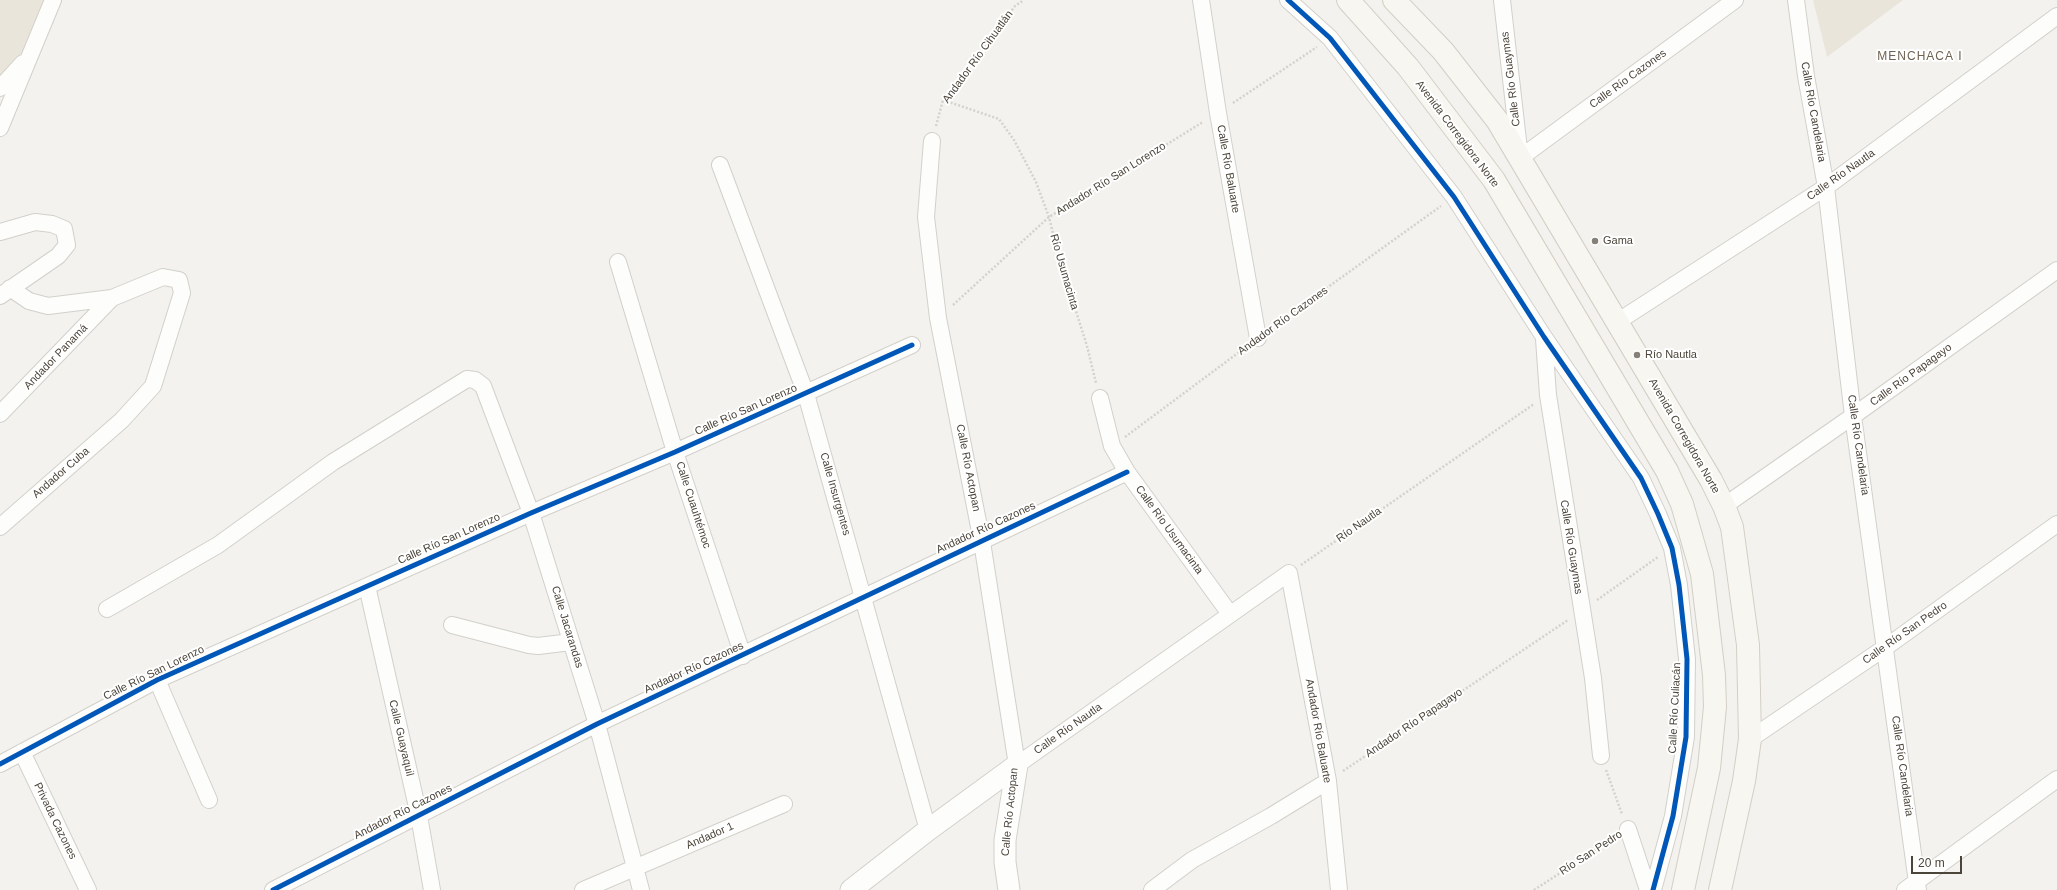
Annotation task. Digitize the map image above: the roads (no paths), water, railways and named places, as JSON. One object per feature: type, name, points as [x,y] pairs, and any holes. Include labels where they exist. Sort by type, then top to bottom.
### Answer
[{"type":"main road","name":"Avenida Corregidora Norte","points":[[1348,0],[1408,67],[1494,180],[1667,471],[1682,504],[1702,574],[1715,707],[1709,768],[1683,890]]},
{"type":"main road","name":"Avenida Corregidora Norte","points":[[1394,0],[1447,57],[1498,120],[1724,506],[1732,527],[1748,645],[1750,739],[1744,781],[1720,890]]},
{"type":"street","points":[[0,128],[28,57],[53,0]]},
{"type":"street","name":"Calle Río Baluarte","points":[[1201,0],[1218,113],[1258,338]]},
{"type":"street","name":"Calle Río Culiacán","points":[[1288,0],[1330,38],[1454,197],[1544,337],[1641,478],[1672,548],[1679,586],[1687,659],[1686,737],[1673,816],[1653,890]]},
{"type":"street","name":"Calle Río Guaymas","points":[[1502,0],[1520,158]]},
{"type":"street","name":"Calle Río Cazones","points":[[1520,158],[1735,0]]},
{"type":"street","name":"Calle Río Candelaria","points":[[1796,0],[1806,76],[1826,187],[1853,416],[1886,647],[1913,887]]},
{"type":"street","name":"Calle Río Nautla","points":[[1617,322],[1826,187],[2057,16]]},
{"type":"street","points":[[0,88],[28,57]]},
{"type":"street","name":"Calle Río Actopan","points":[[932,141],[926,217],[938,318],[982,542],[1016,765],[1005,840],[1005,862],[1009,890]]},
{"type":"street","name":"Calle Insurgentes","points":[[720,165],[806,394],[864,596],[928,830]]},
{"type":"street","points":[[0,232],[35,222],[52,224],[64,229],[68,245],[58,256],[5,292]]},
{"type":"street","name":"Calle Cuauhtémoc","points":[[618,262],[675,452],[743,656]]},
{"type":"street","name":"Calle Río Papagayo","points":[[1724,506],[2057,270]]},
{"type":"street","name":"Andador Cuba","points":[[0,527],[122,420],[153,386],[182,292],[179,280],[163,277],[112,298]]},
{"type":"street","points":[[5,292],[48,306],[112,298]]},
{"type":"street","name":"Andador Panamá","points":[[0,414],[112,298]]},
{"type":"street","name":"Calle Río Guaymas","points":[[1544,337],[1548,394],[1581,611],[1593,678],[1601,756]]},
{"type":"street","name":"Calle Río San Lorenzo","points":[[0,764],[157,680],[531,513],[675,452],[806,394],[912,345]]},
{"type":"street","name":"Calle Jacarandas","points":[[108,609],[218,545],[333,462],[467,379],[475,380],[483,386],[531,513],[597,724],[641,890]]},
{"type":"street","name":"Calle Río Usumacinta","points":[[1100,398],[1112,446],[1127,472],[1230,614]]},
{"type":"street","name":"Andador Río Cazones","points":[[273,890],[597,724],[743,656],[864,596],[982,542],[1127,472]]},
{"type":"street","name":"Calle Río San Pedro","points":[[1750,739],[1886,647],[2057,524]]},
{"type":"street","name":"Calle Río Nautla","points":[[851,890],[928,830],[1016,765],[1289,573]]},
{"type":"street","name":"Andador Río Baluarte","points":[[1289,573],[1328,781],[1339,890]]},
{"type":"street","name":"Calle Guayaquil","points":[[367,586],[419,816],[432,890]]},
{"type":"street","points":[[452,625],[529,645],[538,646],[571,642]]},
{"type":"street","points":[[1687,659],[1710,645]]},
{"type":"street","points":[[157,680],[209,800]]},
{"type":"street","points":[[1686,737],[1712,745]]},
{"type":"street","name":"Privada Cazones","points":[[22,752],[88,890]]},
{"type":"street","points":[[1913,887],[2057,779]]},
{"type":"street","points":[[1152,890],[1192,860],[1271,816],[1328,781]]},
{"type":"street","name":"Andador 1","points":[[583,890],[636,869],[784,804]]},
{"type":"street","points":[[1628,829],[1648,890]]},
{"type":"place","name":"Gama","points":[[1595,241]]},
{"type":"place","name":"Río Nautla","points":[[1637,355]]},
{"type":"district","name":"MENCHACA I","points":[[1920,57]]}]
